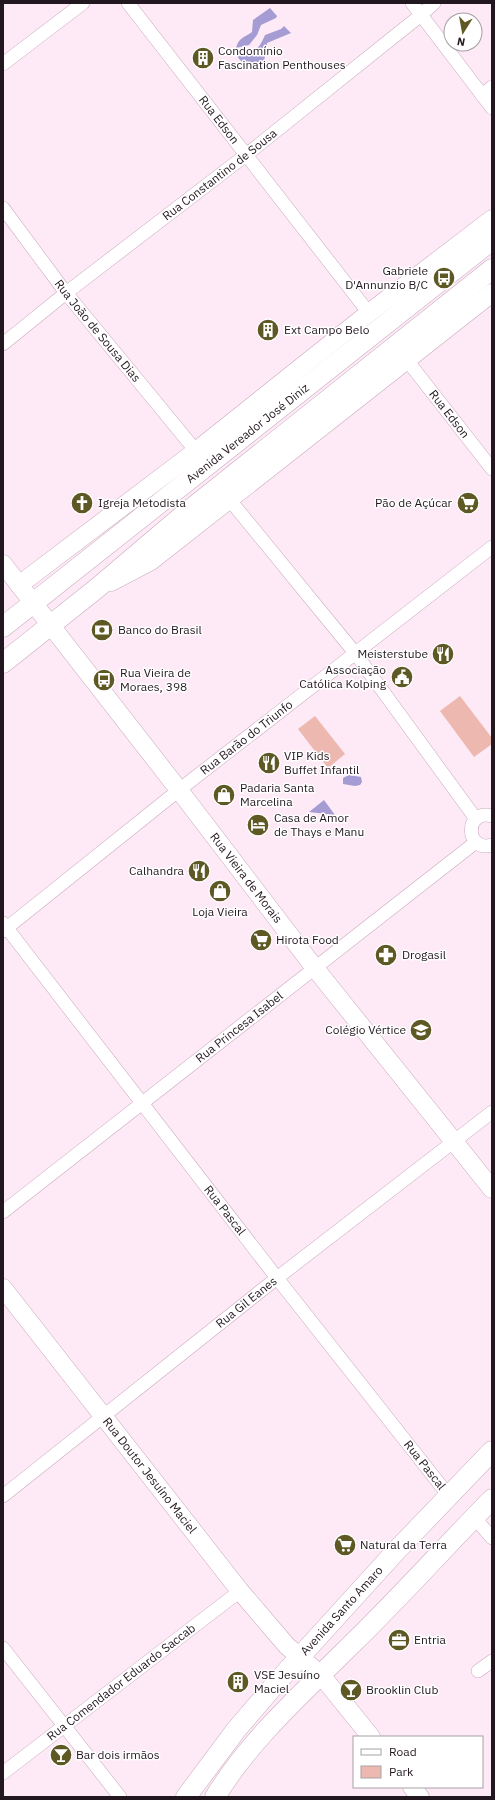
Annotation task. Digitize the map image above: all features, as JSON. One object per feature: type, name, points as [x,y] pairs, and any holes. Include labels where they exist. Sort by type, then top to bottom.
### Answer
[{"type":"main road","name":"Avenida Vereador José Diniz","points":[[3,627],[34,604],[492,240]]},
{"type":"main road","name":"Avenida Vereador José Diniz","points":[[3,663],[96,589],[182,516],[492,269]]},
{"type":"main road","name":"Avenida Santo Amaro","points":[[186,1797],[236,1730],[291,1665],[397,1550],[492,1451]]},
{"type":"main road","points":[[215,1797],[228,1776],[260,1737],[492,1499]]},
{"type":"street","points":[[3,64],[83,3]]},
{"type":"street","name":"Rua Edson","points":[[128,3],[370,312]]},
{"type":"street","points":[[412,3],[487,91],[492,108]]},
{"type":"street","name":"Rua Constantino de Sousa","points":[[3,344],[66,293],[246,154],[421,15],[434,3]]},
{"type":"street","name":"Rua João de Sousa Dias","points":[[3,208],[66,293],[196,451]]},
{"type":"street","name":"Avenida Vereador José Diniz","points":[[19,585],[196,451],[370,312],[492,219]]},
{"type":"street","name":"Avenida Vereador José Diniz","points":[[96,589],[151,561],[406,359],[492,293]]},
{"type":"street","name":"Rua Edson","points":[[406,359],[492,469]]},
{"type":"street","points":[[229,499],[355,653],[476,819]]},
{"type":"street","name":"Rua Barão do Triunfo","points":[[4,928],[179,790],[492,548]]},
{"type":"street","name":"Rua Vieira de Morais","points":[[3,564],[179,790],[314,967],[492,1189]]},
{"type":"street","points":[[492,816],[486,815],[476,819],[471,828],[471,833],[476,842],[485,846],[492,845]]},
{"type":"street","name":"Rua Princesa Isabel","points":[[3,1212],[314,967],[476,842]]},
{"type":"street","name":"Rua Pascal","points":[[4,928],[449,1496]]},
{"type":"street","name":"Rua Gil Eanes","points":[[3,1496],[277,1278],[492,1112]]},
{"type":"street","name":"Rua Doutor Jesuíno Maciel","points":[[3,1288],[240,1591],[291,1665],[321,1675],[370,1736]]},
{"type":"street","points":[[474,1517],[492,1538]]},
{"type":"street","name":"Rua Comendador Eduardo Saccab","points":[[3,1773],[240,1591]]},
{"type":"street","points":[[3,1648],[120,1797]]},
{"type":"street","points":[[478,1671],[492,1661]]},
{"type":"street","points":[[413,1788],[420,1797]]},
{"type":"green space","points":[[460,696],[492,738],[492,744],[474,757],[440,711]]},
{"type":"green space","points":[[315,716],[345,754],[328,768],[298,729]]},
{"type":"shaded area","points":[[270,8],[277,16],[276,18],[261,25],[257,35],[249,45],[236,48],[240,40],[252,32],[253,20]]},
{"type":"shaded area","points":[[284,26],[291,33],[267,43],[264,62],[253,65],[245,63],[239,59],[237,55],[247,55],[255,51],[265,35],[281,29]]},
{"type":"shaded area","points":[[349,775],[361,777],[362,782],[360,785],[355,786],[343,784],[343,778]]},
{"type":"shaded area","points":[[324,800],[335,815],[309,812]]},
{"type":"place","name":"Condomínio Fascination Penthouses","points":[[203,58]]},
{"type":"place","name":"Gabriele D'Annunzio B/C","points":[[444,278]]},
{"type":"place","name":"Ext Campo Belo","points":[[268,330]]},
{"type":"place","name":"Igreja Metodista","points":[[82,503]]},
{"type":"place","name":"Pão de Açúcar","points":[[468,503]]},
{"type":"place","name":"Banco do Brasil","points":[[102,630]]},
{"type":"place","name":"Meisterstube","points":[[443,654]]},
{"type":"place","name":"Associação Católica Kolping","points":[[402,677]]},
{"type":"place","name":"Rua Vieira de Moraes, 398","points":[[104,680]]},
{"type":"place","name":"VIP Kids Buffet Infantil","points":[[269,763]]},
{"type":"place","name":"Padaria Santa Marcelina","points":[[224,795]]},
{"type":"place","name":"Casa de Amor de Thays e Manu","points":[[258,825]]},
{"type":"place","name":"Calhandra","points":[[199,871]]},
{"type":"place","name":"Loja Vieira","points":[[220,891]]},
{"type":"place","name":"Hirota Food","points":[[261,940]]},
{"type":"place","name":"Drogasil","points":[[386,955]]},
{"type":"place","name":"Colégio Vértice","points":[[421,1030]]},
{"type":"place","name":"Natural da Terra","points":[[345,1545]]},
{"type":"place","name":"Entria","points":[[399,1640]]},
{"type":"place","name":"VSE Jesuíno Maciel","points":[[238,1682]]},
{"type":"place","name":"Brooklin Club","points":[[351,1690]]},
{"type":"place","name":"Bar dois irmãos","points":[[61,1755]]}]
